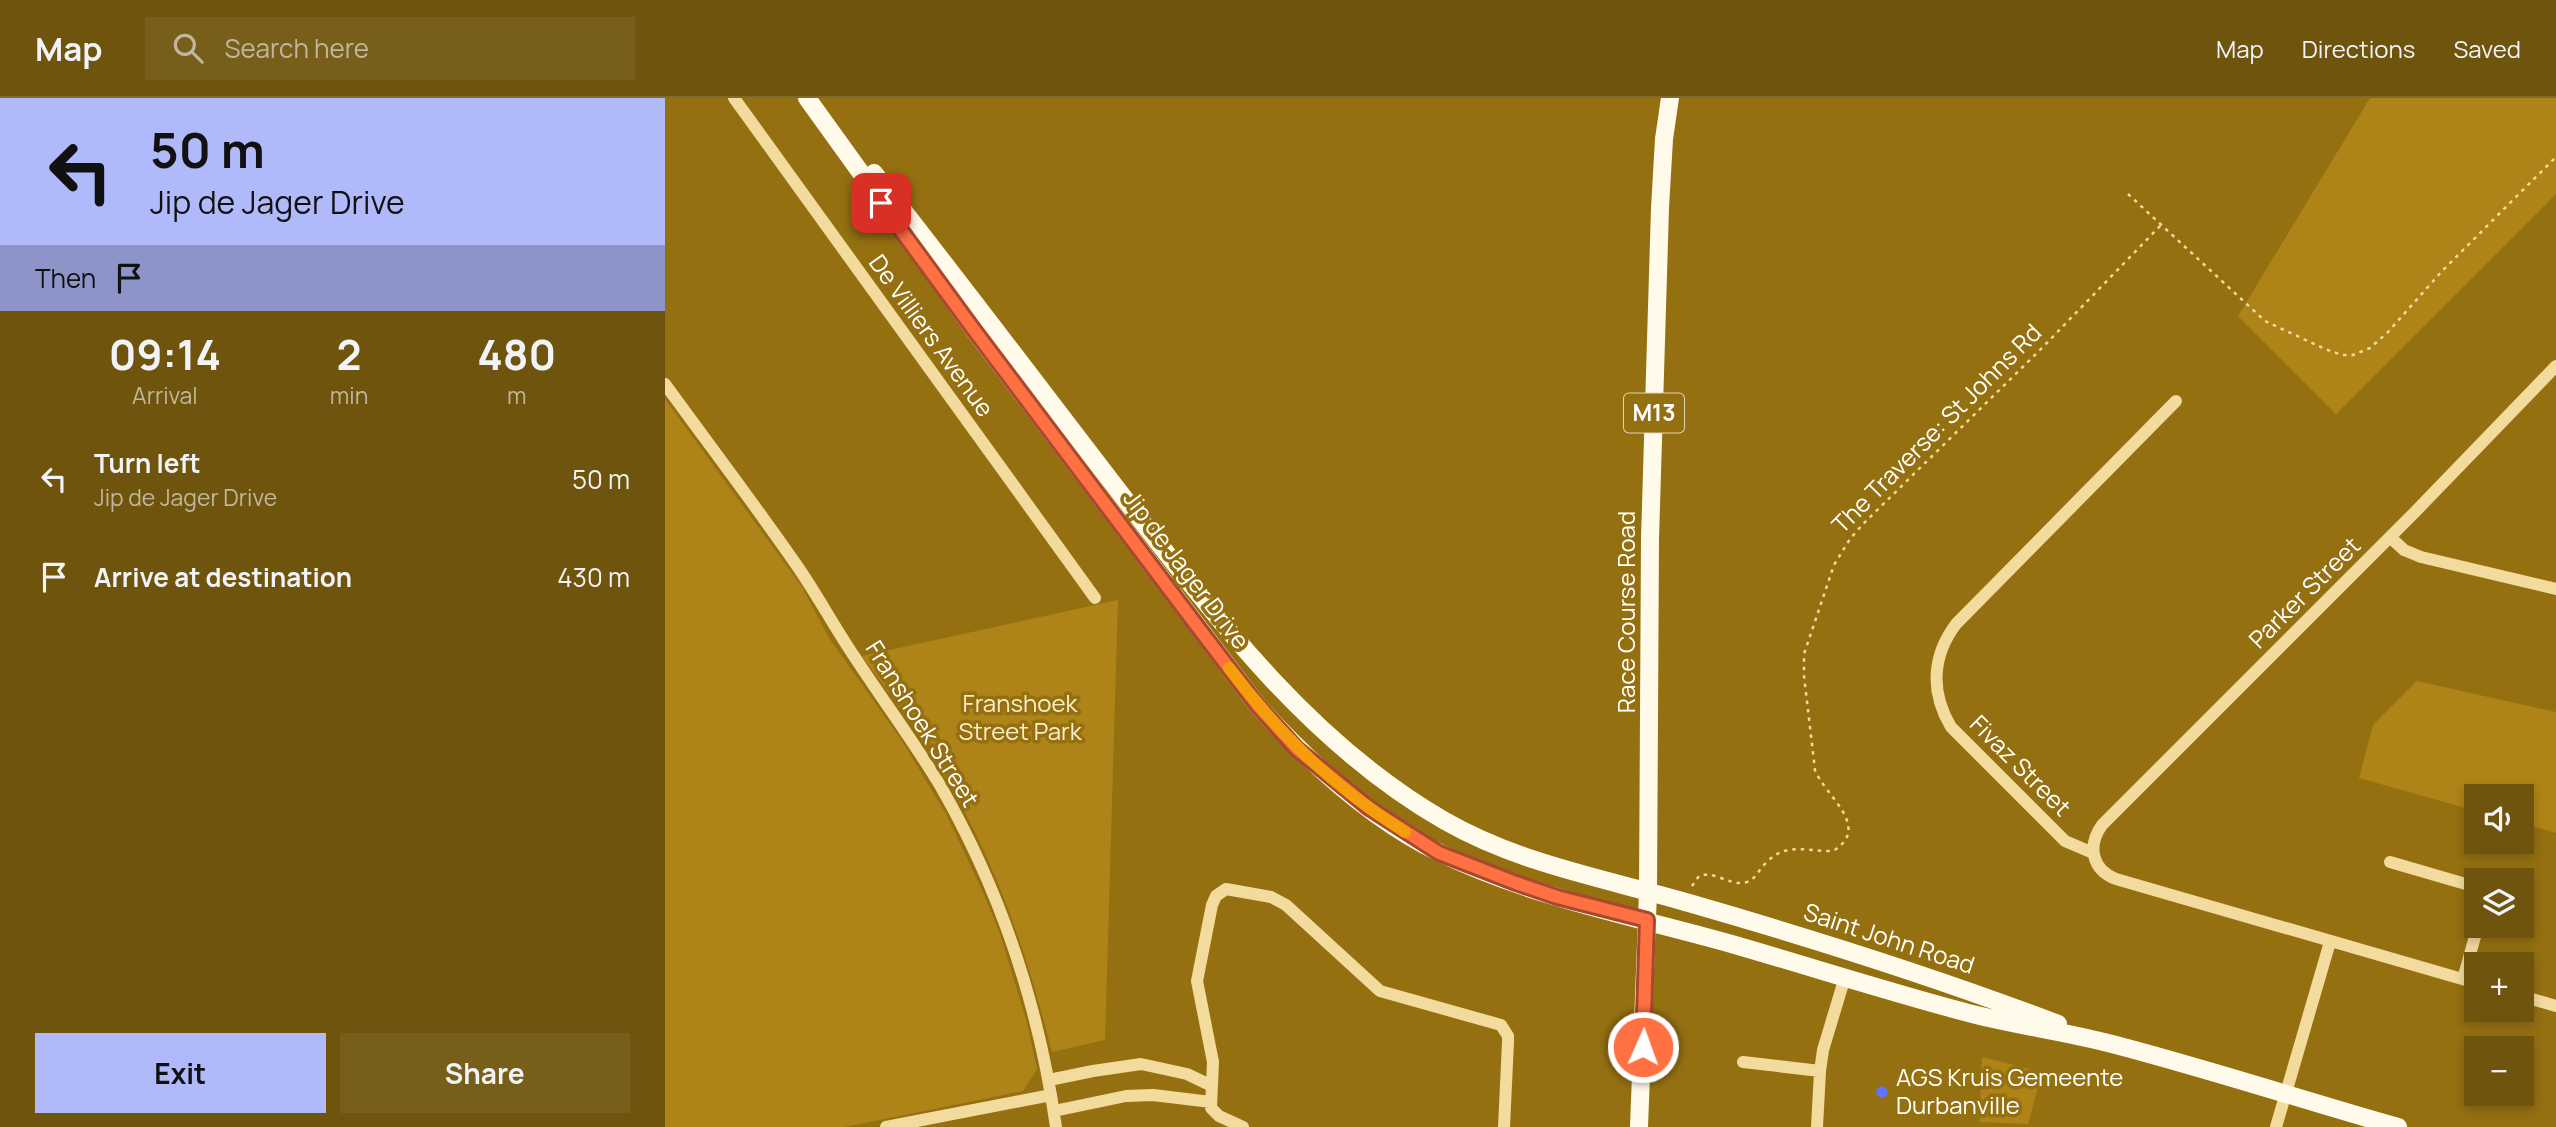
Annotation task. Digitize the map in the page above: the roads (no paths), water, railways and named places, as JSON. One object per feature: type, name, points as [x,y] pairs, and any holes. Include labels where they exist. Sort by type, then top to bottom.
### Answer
[{"type":"main road","name":"Jip de Jager Drive","points":[[807,98],[982,341],[1250,695],[1297,749],[1369,808],[1439,853],[1557,897],[1647,920]]},
{"type":"main road","name":"Jip de Jager Drive","points":[[815,98],[1198,594],[1304,713],[1397,790],[1445,821],[1504,849],[1603,881],[1648,892]]},
{"type":"main road","name":"Race Course Road","points":[[1639,1127],[1648,892],[1651,511],[1660,208],[1664,139],[1670,98]]},
{"type":"main road","name":"Saint John Road","points":[[1648,892],[1827,945],[1982,995],[2111,1044]]},
{"type":"main road","name":"Saint John Road","points":[[1647,920],[1962,1012],[2111,1044],[2398,1127]]},
{"type":"street","name":"De Villiers Avenue","points":[[734,98],[1095,598]]},
{"type":"street","name":"Parker Street","points":[[2093,853],[2094,839],[2102,825],[2391,537],[2556,366]]},
{"type":"street","name":"Franshoek Street","points":[[665,384],[793,559],[855,658],[913,743],[961,823],[1013,944],[1049,1080],[1056,1127]]},
{"type":"street","name":"Fivaz Street","points":[[2176,401],[1956,624],[1942,645],[1936,670],[1937,694],[1951,727],[2065,841],[2093,853],[2101,870],[2116,879],[2463,979]]},
{"type":"street","points":[[2391,537],[2405,550],[2421,558],[2556,589]]},
{"type":"street","points":[[2390,862],[2464,884]]},
{"type":"street","points":[[1243,1127],[1214,1113],[1211,1102],[1213,1062],[1197,981],[1212,905],[1219,893],[1231,889],[1271,897],[1286,905],[1380,990],[1501,1026],[1508,1036],[1504,1127]]},
{"type":"street","points":[[2463,979],[2475,938]]},
{"type":"street","points":[[2276,1127],[2330,942]]},
{"type":"street","points":[[1817,1127],[1823,1050],[1845,977]]},
{"type":"street","points":[[2534,1000],[2556,1006]]},
{"type":"street","points":[[1743,1062],[1820,1072]]},
{"type":"street","points":[[1049,1080],[1141,1064],[1187,1074],[1213,1086]]},
{"type":"street","points":[[886,1127],[1051,1095]]},
{"type":"street","points":[[1054,1111],[1126,1096],[1153,1095],[1211,1102]]},
{"type":"place","name":"AGS Kruis Gemeente Durbanville","points":[[1882,1092]]},
{"type":"park label","name":"Franshoek Street Park","points":[[1020,718]]}]
